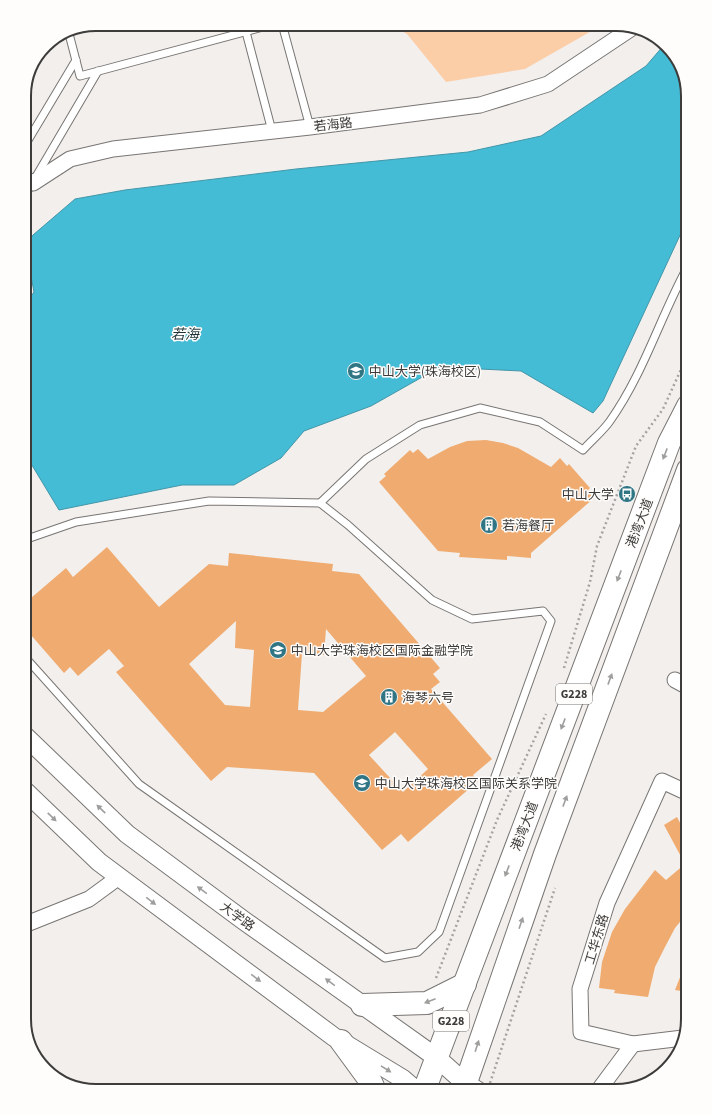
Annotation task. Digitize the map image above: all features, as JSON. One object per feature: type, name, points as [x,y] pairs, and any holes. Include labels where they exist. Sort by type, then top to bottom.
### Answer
[{"type":"highway","name":"港湾大道","points":[[427,1084],[669,443],[681,420]]},
{"type":"highway","name":"港湾大道","points":[[470,1084],[545,854],[681,489]]},
{"type":"highway","points":[[362,1005],[427,1003],[465,984]]},
{"type":"highway","points":[[341,1041],[372,1084]]},
{"type":"street","name":"若海路","points":[[31,178],[70,159],[113,148],[272,131],[480,105],[548,84],[626,32]]},
{"type":"street","name":"大学路","points":[[31,741],[127,834],[437,1058],[465,1084]]},
{"type":"street","name":"工华东路","points":[[678,1039],[633,1044],[581,1032],[580,989],[607,904],[662,781],[681,790]]},
{"type":"street","points":[[31,797],[99,862],[341,1041],[403,1079],[408,1084]]},
{"type":"street","points":[[31,922],[89,899],[119,877]]},
{"type":"street","points":[[603,1084],[633,1044]]},
{"type":"lane","points":[[70,37],[80,76],[250,31]]},
{"type":"lane","points":[[284,31],[310,126]]},
{"type":"lane","points":[[246,32],[272,131]]},
{"type":"lane","points":[[31,135],[76,60]]},
{"type":"lane","points":[[31,175],[98,71]]},
{"type":"lane","points":[[320,503],[366,460],[420,425],[480,408],[540,422],[583,450],[610,422],[639,373],[681,279]]},
{"type":"lane","points":[[31,538],[76,522],[209,501],[320,503],[348,525],[432,600],[472,618],[543,611],[551,621],[439,932],[418,952],[385,958],[140,784],[31,664]]},
{"type":"path","points":[[563,670],[590,582],[597,546],[636,446],[663,409],[681,369]]},
{"type":"path","points":[[427,1003],[497,820],[546,714]]},
{"type":"path","points":[[490,1084],[555,888]]},
{"type":"shaded area","points":[[402,31],[592,31],[525,69],[446,82],[407,34]]},
{"type":"water","name":"若海","points":[[661,49],[670,60],[679,79],[681,96],[681,233],[603,401],[593,413],[521,371],[440,367],[371,406],[304,431],[281,458],[234,485],[182,485],[59,510],[31,464],[31,296],[34,292],[31,276],[31,237],[75,199],[125,190],[296,169],[468,152],[541,136],[646,66]]},
{"type":"building","name":"若海餐厅","points":[[486,440],[503,443],[518,448],[551,467],[560,458],[567,466],[569,464],[590,488],[588,490],[594,498],[531,553],[531,558],[507,556],[507,560],[459,557],[460,553],[438,551],[379,482],[386,476],[384,474],[410,450],[413,453],[418,449],[428,459],[450,447],[467,441]]},
{"type":"building","name":"海琴六号","points":[[107,547],[159,607],[209,564],[228,566],[229,553],[333,564],[332,571],[359,574],[440,668],[433,674],[440,682],[431,689],[492,759],[473,775],[478,781],[408,842],[401,834],[382,850],[314,773],[227,767],[211,781],[116,672],[124,666],[109,649],[78,676],[70,667],[64,673],[31,635],[31,598],[66,568],[73,577]],"holes":[[[236,621],[235,648],[254,650],[250,707],[225,705],[189,664]],[[326,629],[366,676],[323,712],[298,710],[302,654],[324,655]],[[395,732],[428,769],[403,792],[369,755]]]},
{"type":"building","points":[[677,817],[681,825],[681,857],[664,825]]},
{"type":"building","points":[[681,867],[681,921],[675,928],[655,967],[648,997],[614,993],[615,990],[599,988],[602,962],[612,932],[625,909],[655,870],[666,880]]},
{"type":"building","points":[[681,975],[681,991],[675,990]]},
{"type":"place","name":"中山大学(珠海校区)","points":[[356,371]]},
{"type":"place","name":"中山大学","points":[[627,494]]},
{"type":"place","name":"若海餐厅","points":[[489,525]]},
{"type":"place","name":"中山大学珠海校区国际金融学院","points":[[278,650]]},
{"type":"place","name":"海琴六号","points":[[389,697]]},
{"type":"place","name":"中山大学珠海校区国际关系学院","points":[[362,783]]}]
